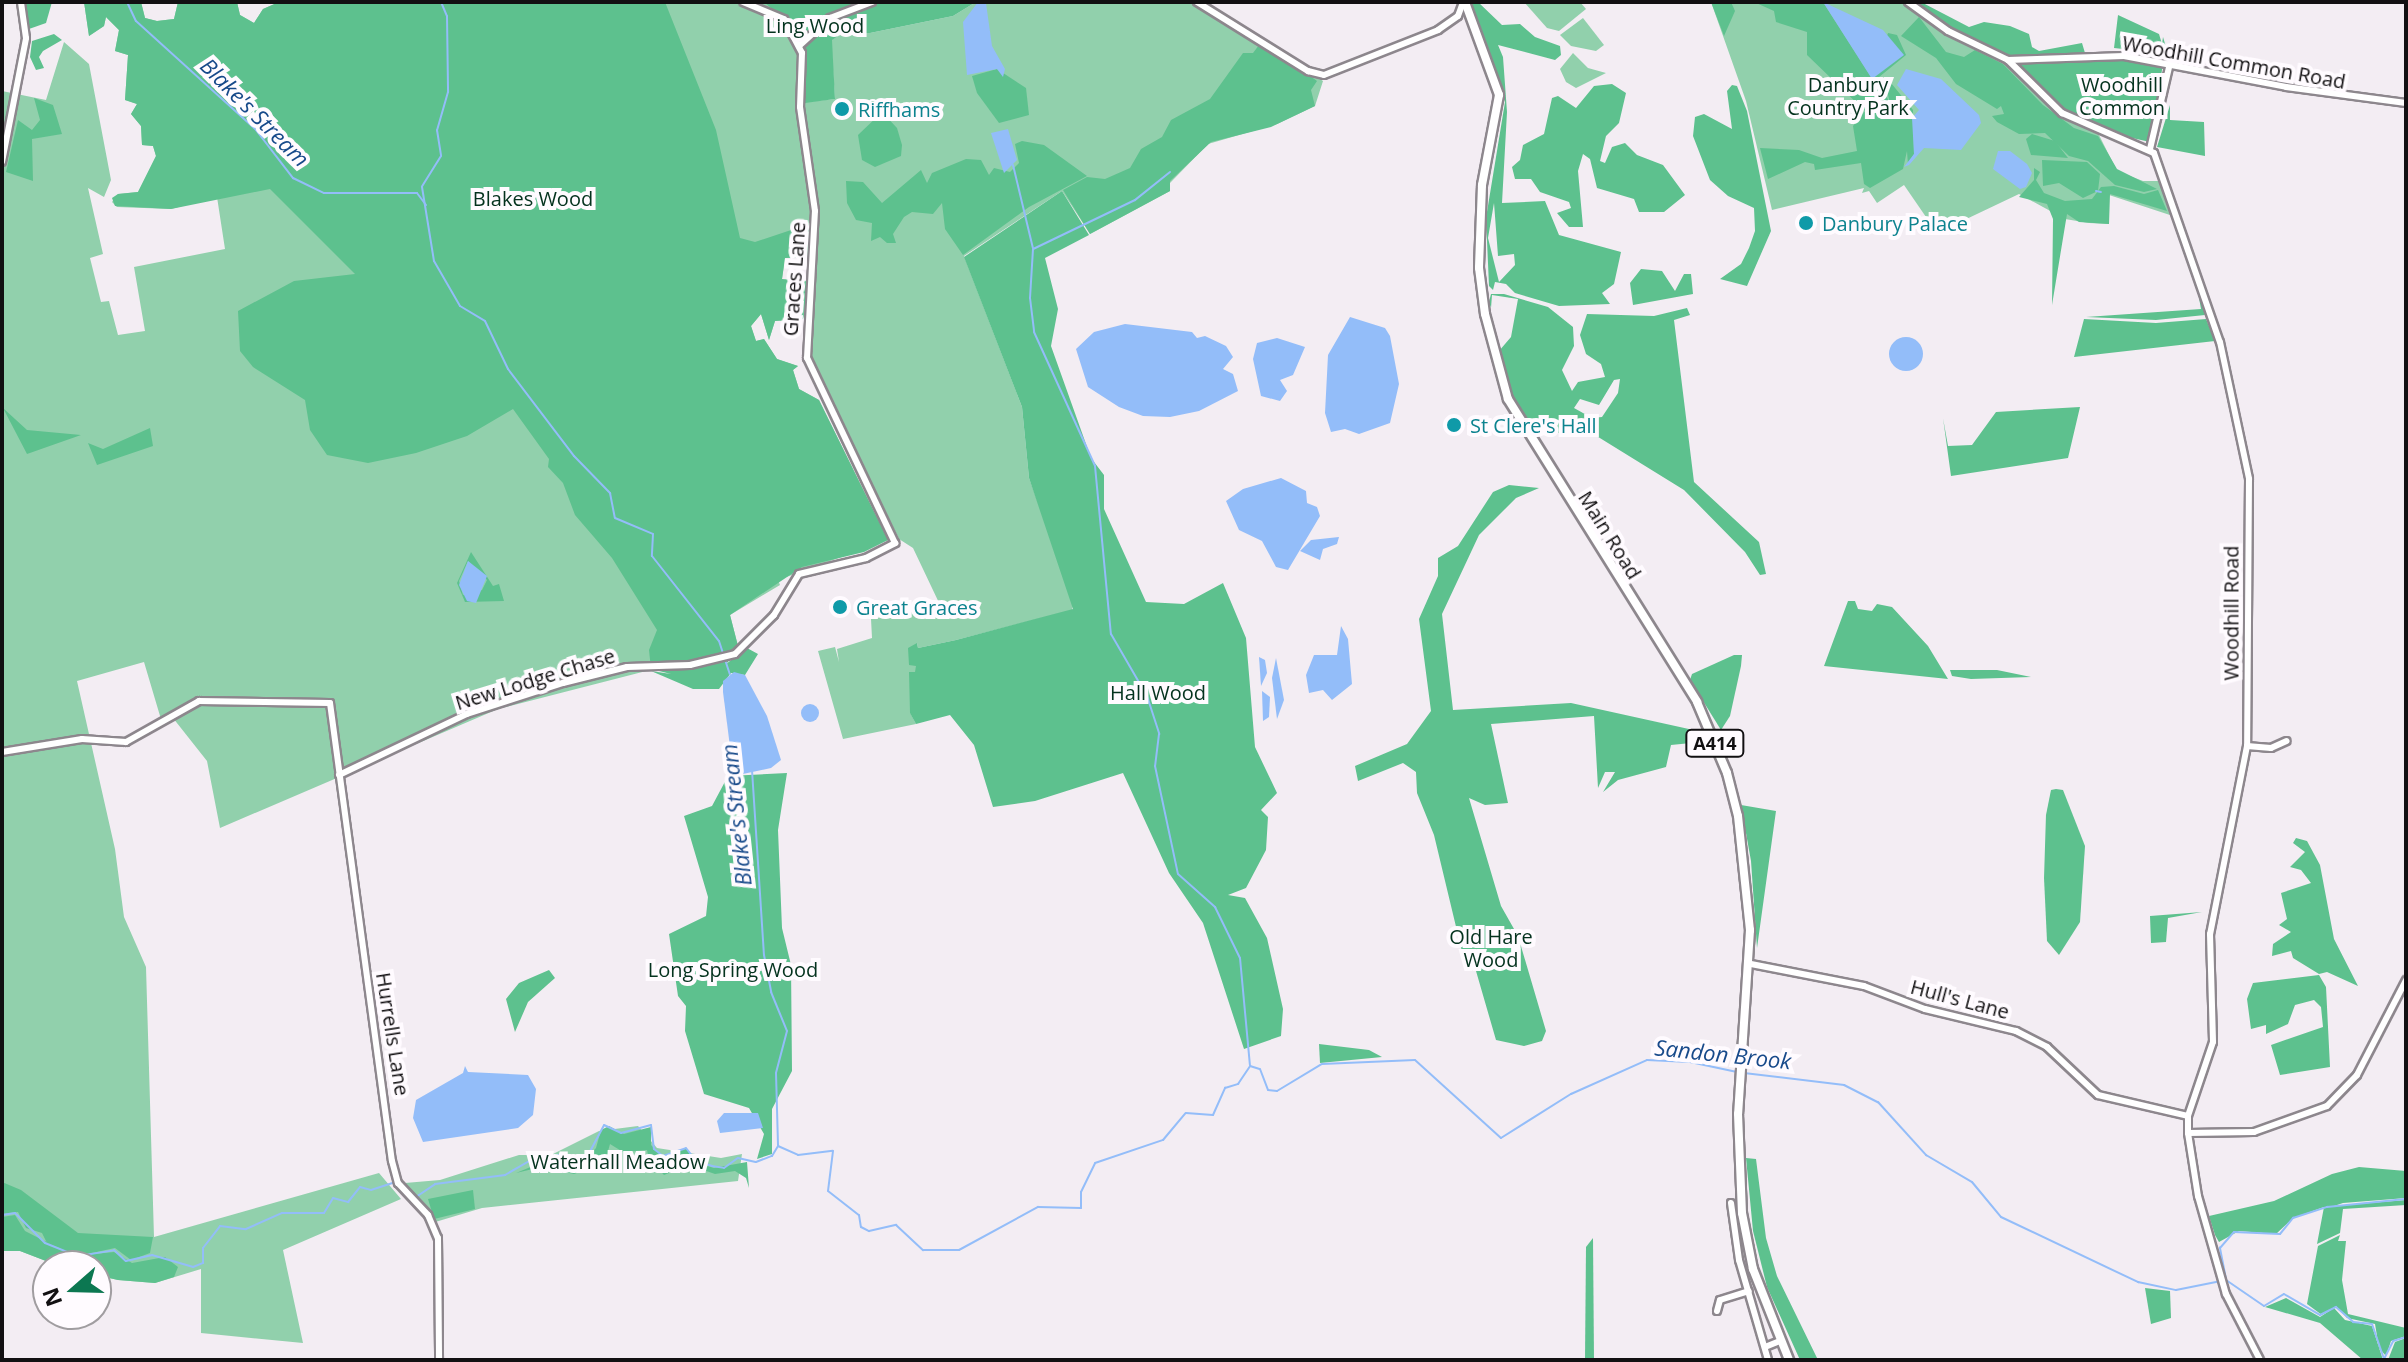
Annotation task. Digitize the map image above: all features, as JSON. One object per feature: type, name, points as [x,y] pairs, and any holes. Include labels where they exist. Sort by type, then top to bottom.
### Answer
[{"type":"main road","name":"A414","points":[[1464,2],[1470,18]]},
{"type":"main road","name":"Main Road","points":[[1470,18],[1499,95],[1479,224],[1479,268],[1495,358],[1519,420],[1697,702],[1714,738],[1738,816],[1751,964],[1738,1160],[1742,1213],[1753,1269],[1780,1341]]},
{"type":"main road","name":"A414","points":[[1780,1341],[1789,1360]]},
{"type":"street","points":[[2,162],[26,38],[21,2]]},
{"type":"street","points":[[743,2],[784,19],[799,46],[830,18],[872,2]]},
{"type":"street","points":[[1202,3],[1308,71],[1324,75],[1438,30],[1458,16],[1464,2]]},
{"type":"street","points":[[1908,2],[1948,31],[2008,60],[2062,113],[2150,149],[2170,63]]},
{"type":"street","points":[[1458,16],[1470,18]]},
{"type":"street","name":"Graces Lane","points":[[799,46],[800,107],[815,211],[807,358],[895,543]]},
{"type":"street","name":"Woodhill Common Road","points":[[2008,60],[2124,56],[2286,87],[2406,103]]},
{"type":"street","name":"Woodhill Road","points":[[2150,149],[2208,300],[2248,468],[2247,746],[2210,934],[2213,1042],[2188,1116],[2188,1133],[2198,1196],[2222,1281],[2260,1360]]},
{"type":"street","name":"New Lodge Chase","points":[[339,775],[467,714],[563,683],[627,667],[690,665],[735,654],[774,615],[799,574],[866,558],[895,543]]},
{"type":"street","name":"Hurrells Lane","points":[[2,752],[82,739],[126,742],[199,701],[280,706],[328,700],[392,1161],[398,1183],[428,1215],[438,1238],[439,1360]]},
{"type":"street","points":[[2247,746],[2271,748],[2287,741]]},
{"type":"street","name":"Hull's Lane","points":[[1751,964],[1864,986],[1925,1009],[2016,1031],[2054,1052],[2098,1095],[2188,1116]]},
{"type":"street","points":[[2188,1133],[2254,1132],[2327,1106],[2357,1075],[2406,980]]},
{"type":"street","points":[[1731,1203],[1739,1260],[1768,1360]]},
{"type":"street","points":[[1717,1311],[1720,1300],[1749,1291]]},
{"type":"street","points":[[1765,1347],[1780,1341]]},
{"type":"green space","points":[[23,2],[52,2],[46,23],[29,29]]},
{"type":"green space","points":[[84,2],[141,2],[145,18],[157,21],[174,19],[178,2],[237,2],[240,15],[254,23],[263,9],[279,2],[764,2],[791,17],[787,24],[805,52],[805,102],[835,99],[831,40],[844,33],[870,33],[953,16],[976,2],[1198,2],[1323,81],[1315,106],[1277,124],[1208,144],[1170,183],[1170,191],[1090,234],[1062,191],[964,256],[1022,407],[1029,478],[1074,602],[1072,610],[1061,613],[918,648],[917,643],[916,672],[910,672],[910,712],[916,724],[843,739],[818,651],[835,647],[839,662],[837,649],[872,638],[871,619],[941,607],[913,548],[899,539],[812,362],[808,323],[817,267],[808,257],[785,258],[782,279],[806,305],[803,319],[775,321],[769,340],[761,314],[751,326],[756,341],[764,339],[777,359],[798,366],[793,370],[799,389],[819,400],[888,540],[778,580],[780,585],[730,615],[738,646],[742,646],[689,677],[654,669],[498,709],[220,828],[207,761],[173,718],[163,726],[144,662],[77,681],[115,849],[124,917],[146,967],[154,1237],[379,1173],[401,1199],[283,1250],[303,1343],[201,1333],[201,1269],[155,1283],[118,1280],[112,1279],[112,1250],[32,1250],[32,1256],[20,1251],[2,1251],[2,91],[46,100],[64,42],[89,64],[111,180],[104,197],[88,188],[103,254],[90,258],[101,302],[109,301],[118,335],[145,331],[134,267],[225,249],[217,197],[171,209],[117,207],[112,202],[118,194],[138,192],[156,156],[153,146],[142,145],[141,126],[131,114],[137,104],[125,100],[128,55],[115,51],[119,30],[106,17],[104,26],[89,36]]},
{"type":"green space","name":"Blakes Wood","points":[[84,2],[141,2],[145,18],[157,21],[174,19],[178,2],[237,2],[240,15],[254,23],[263,9],[279,2],[665,2],[716,130],[740,238],[755,242],[809,224],[808,257],[785,258],[782,279],[808,281],[803,319],[775,321],[769,340],[761,314],[751,326],[756,341],[764,339],[777,359],[798,366],[793,370],[799,389],[819,400],[888,540],[864,552],[802,567],[730,615],[738,646],[742,646],[726,664],[747,648],[758,654],[745,675],[731,673],[719,689],[693,689],[651,671],[671,674],[651,669],[649,650],[657,630],[612,558],[575,515],[563,483],[548,467],[549,459],[513,409],[467,436],[416,453],[368,463],[327,455],[310,430],[305,400],[253,367],[240,351],[238,311],[294,281],[355,274],[270,189],[171,209],[115,206],[112,198],[118,194],[138,192],[156,156],[153,146],[142,145],[141,126],[131,114],[137,104],[125,100],[128,55],[115,51],[119,30],[106,17],[104,26],[89,36]]},
{"type":"green space","name":"Ling Wood","points":[[764,2],[976,2],[953,16],[870,33],[843,33],[832,40],[835,99],[805,103],[805,52],[786,23],[790,17],[779,15]]},
{"type":"green space","points":[[1471,2],[1478,2],[1502,25],[1520,24],[1535,37],[1560,46],[1561,55],[1555,60],[1498,45],[1503,57],[1507,112],[1502,203],[1545,201],[1559,235],[1621,252],[1614,284],[1602,293],[1610,304],[1559,306],[1515,293],[1506,284],[1495,282],[1493,290],[1489,286],[1486,218],[1505,102]],"holes":[[[1494,203],[1498,256],[1514,254],[1515,265],[1499,282],[1488,238]]]},
{"type":"green space","points":[[1524,2],[1580,2],[1586,9],[1559,31],[1547,28]]},
{"type":"green space","name":"Danbury Country Park","points":[[1711,2],[1902,2],[1965,43],[2007,62],[2050,109],[2098,133],[2117,171],[2143,181],[2159,181],[2173,216],[2109,195],[2109,224],[2089,223],[2065,219],[2019,194],[1937,233],[1904,185],[1877,203],[1869,191],[1862,193],[1864,188],[1772,210],[1746,101]]},
{"type":"green space","points":[[1711,2],[1731,2],[1735,11],[1724,36]]},
{"type":"green space","points":[[1754,2],[1823,2],[1873,80],[1888,33],[1897,35],[1906,55],[1873,82],[1857,71],[1884,90],[1891,107],[1887,91],[1876,84],[1891,83],[1913,110],[1914,154],[1908,165],[1907,151],[1903,169],[1870,188],[1864,184],[1861,163],[1815,170],[1814,164],[1805,162],[1768,179],[1760,148],[1799,150],[1822,158],[1857,151],[1853,126],[1865,111],[1807,55],[1807,32],[1776,22],[1774,11]]},
{"type":"green space","points":[[1910,2],[1921,2],[1969,27],[1984,22],[2010,26],[2029,34],[2032,47],[2039,51],[2082,43],[2085,53],[2008,57],[1958,34]]},
{"type":"green space","points":[[2118,15],[2159,34],[2162,44],[2163,37],[2166,47],[2187,56],[2114,48]]},
{"type":"green space","points":[[1919,17],[1946,52],[1964,57],[1975,50],[2003,64],[2043,105],[2074,128],[2098,136],[2117,169],[2157,189],[2144,192],[2115,185],[2088,161],[2069,156],[2045,133],[2019,134],[1997,122],[1992,116],[2004,114],[2001,106],[1997,109],[1956,84],[1936,58],[1901,36]]},
{"type":"green space","points":[[1583,18],[1604,45],[1596,51],[1571,46],[1560,35]]},
{"type":"green space","points":[[54,34],[62,40],[43,51],[39,57],[44,68],[36,70],[30,57],[32,41]]},
{"type":"green space","points":[[1262,41],[1317,81],[1311,90],[1315,106],[1271,127],[1211,142],[1170,181],[1170,191],[1090,234],[1063,190],[1087,177],[1105,179],[1130,168],[1141,149],[1162,137],[1171,120],[1210,99],[1243,53],[1253,53]]},
{"type":"green space","points":[[1573,53],[1588,68],[1606,73],[1576,88],[1566,82],[1560,69]]},
{"type":"green space","name":"Woodhill Common","points":[[2101,57],[2163,64],[2150,142],[2110,133],[2058,109],[2015,65]]},
{"type":"green space","points":[[997,69],[1026,88],[1029,115],[999,123],[977,93],[972,76]]},
{"type":"green space","points":[[1612,84],[1626,93],[1619,123],[1606,136],[1600,161],[1605,163],[1612,147],[1625,143],[1637,155],[1663,165],[1685,195],[1664,212],[1639,212],[1634,199],[1597,188],[1590,159],[1583,154],[1578,171],[1583,227],[1569,227],[1557,213],[1571,208],[1569,202],[1540,192],[1531,179],[1515,179],[1512,167],[1520,160],[1523,145],[1544,134],[1552,98],[1558,96],[1576,108],[1594,86]]},
{"type":"green space","points":[[1732,85],[1737,86],[1747,111],[1771,231],[1747,286],[1720,279],[1741,264],[1749,248],[1755,231],[1754,208],[1728,196],[1710,180],[1693,136],[1695,117],[1704,114],[1732,129],[1727,91]]},
{"type":"green space","points":[[34,98],[53,105],[62,134],[32,139],[33,181],[6,172],[18,120],[32,130],[40,120]]},
{"type":"green space","points":[[2170,105],[2170,120],[2204,122],[2205,156],[2157,147]]},
{"type":"green space","points":[[882,112],[897,128],[902,145],[901,156],[875,167],[862,160],[858,135]]},
{"type":"green space","points":[[2032,134],[2055,141],[2068,158],[2031,155],[2026,139]]},
{"type":"green space","points":[[1022,141],[1044,145],[1087,176],[1029,207],[963,255],[945,229],[942,203],[933,214],[912,212],[904,217],[893,234],[896,243],[887,243],[880,237],[871,241],[872,223],[856,220],[847,203],[846,181],[863,182],[882,203],[921,170],[927,183],[932,173],[966,159],[981,160],[989,175],[994,168],[1010,172],[1019,163],[1015,144]]},
{"type":"green space","points":[[2042,160],[2087,162],[2100,174],[2098,191],[2083,198],[2059,183],[2043,186]]},
{"type":"green space","points":[[2034,168],[2040,172],[2036,180],[2044,193],[2065,201],[2092,199],[2101,187],[2114,186],[2144,194],[2158,190],[2167,211],[2110,194],[2109,224],[2079,222],[2067,214],[2052,305],[2053,219],[2047,204],[2019,197],[2034,180]]},
{"type":"green space","name":"Hall Wood","points":[[1062,191],[1089,235],[1045,258],[1058,309],[1051,346],[1091,458],[1104,475],[1104,509],[1146,602],[1184,604],[1223,583],[1246,638],[1255,747],[1277,793],[1261,810],[1268,817],[1266,850],[1246,888],[1228,895],[1245,898],[1267,938],[1283,1009],[1281,1036],[1244,1049],[1203,923],[1169,873],[1123,773],[1035,801],[993,807],[974,745],[950,715],[916,724],[910,713],[909,672],[915,672],[916,666],[909,665],[908,648],[917,643],[918,648],[956,640],[1073,609],[1029,478],[1022,407],[964,257]]},
{"type":"green space","points":[[1641,269],[1662,271],[1675,291],[1684,274],[1691,274],[1693,294],[1633,305],[1630,283]]},
{"type":"green space","points":[[2195,276],[2205,315],[2156,320],[2086,317],[2201,309]]},
{"type":"green space","points":[[1491,294],[1504,294],[1548,307],[1573,327],[1574,346],[1562,370],[1572,391],[1578,382],[1605,377],[1601,364],[1586,354],[1580,335],[1587,314],[1654,316],[1687,308],[1690,315],[1674,320],[1694,482],[1759,542],[1766,574],[1760,575],[1745,552],[1684,490],[1595,435],[1531,431],[1513,401],[1499,351],[1511,337],[1518,299],[1492,295],[1491,308]],"holes":[[[1620,379],[1618,393],[1602,417],[1592,418],[1574,408],[1580,399],[1599,405],[1614,380]]]},
{"type":"green space","points":[[2084,319],[2156,323],[2206,319],[2215,341],[2074,357]]},
{"type":"green space","points":[[2080,407],[2068,458],[1951,476],[1943,418],[1948,446],[1972,445],[1996,412]]},
{"type":"green space","points":[[3,408],[27,430],[81,435],[27,454]]},
{"type":"green space","points":[[150,428],[153,446],[97,465],[88,443],[103,449]]},
{"type":"green space","name":"Old Hare Wood","points":[[1509,485],[1539,488],[1516,498],[1479,535],[1442,614],[1453,710],[1571,703],[1707,733],[1711,741],[1671,745],[1666,767],[1618,780],[1603,792],[1615,772],[1605,772],[1598,788],[1594,716],[1491,724],[1508,803],[1485,805],[1469,798],[1501,906],[1518,936],[1546,1031],[1542,1041],[1524,1046],[1496,1040],[1476,971],[1464,960],[1434,835],[1417,793],[1416,772],[1403,763],[1358,781],[1355,766],[1407,744],[1431,711],[1419,619],[1438,576],[1438,558],[1458,546],[1493,492]]},
{"type":"green space","points":[[471,552],[493,586],[499,584],[504,601],[465,602],[457,583]],"holes":[[[468,561],[487,580],[482,590],[463,595],[459,581]]]},
{"type":"green space","points":[[1848,601],[1855,601],[1858,609],[1872,611],[1877,604],[1892,607],[1928,646],[1948,679],[1824,666]]},
{"type":"green space","points":[[1734,655],[1742,655],[1741,666],[1730,716],[1721,730],[1690,680],[1692,674]]},
{"type":"green space","points":[[1950,670],[1997,670],[2031,677],[1971,679],[1952,676]]},
{"type":"green space","name":"Long Spring Wood","points":[[787,773],[778,830],[782,928],[791,965],[792,1071],[772,1109],[772,1154],[757,1159],[764,1134],[749,1108],[704,1094],[685,1031],[686,1006],[678,996],[669,934],[706,916],[708,897],[684,816],[712,806],[728,776]]},
{"type":"green space","points":[[2051,790],[2063,790],[2085,846],[2080,922],[2059,955],[2047,941],[2044,878],[2046,815]]},
{"type":"green space","points":[[1741,805],[1776,811],[1757,948],[1751,861]]},
{"type":"green space","points":[[2296,838],[2307,841],[2320,865],[2334,939],[2358,986],[2327,972],[2319,974],[2293,958],[2291,951],[2272,956],[2273,944],[2291,932],[2279,925],[2287,919],[2281,893],[2311,883],[2301,870],[2290,867],[2305,852],[2293,843]]},
{"type":"green space","points":[[2202,912],[2168,918],[2166,942],[2151,943],[2150,916]]},
{"type":"green space","points":[[549,970],[555,978],[528,1002],[515,1032],[506,999],[519,983]]},
{"type":"green space","points":[[2319,975],[2326,987],[2330,1067],[2280,1075],[2271,1045],[2323,1027],[2321,1007],[2314,1000],[2295,1005],[2288,1024],[2266,1034],[2266,1025],[2251,1029],[2247,999],[2253,983]]},
{"type":"green space","points":[[1319,1044],[1369,1050],[1382,1057],[1320,1063]]},
{"type":"green space","points":[[609,1126],[624,1134],[651,1127],[651,1145],[663,1157],[686,1148],[697,1163],[714,1168],[747,1162],[749,1188],[746,1178],[735,1171],[715,1174],[689,1165],[664,1175],[649,1159],[647,1150],[623,1152],[610,1144],[605,1162],[574,1174],[541,1167],[516,1173],[555,1157],[582,1163],[596,1148],[601,1130]]},
{"type":"green space","name":"Waterhall Meadow","points":[[638,1126],[657,1148],[721,1158],[742,1154],[738,1181],[482,1208],[432,1223],[404,1189],[405,1183],[440,1180],[519,1155],[551,1155],[599,1131]]},
{"type":"green space","points":[[1746,1158],[1756,1159],[1766,1238],[1777,1276],[1818,1360],[1800,1360],[1767,1287],[1753,1231]]},
{"type":"green space","points":[[2359,1167],[2406,1171],[2406,1198],[2334,1206],[2406,1200],[2406,1205],[2343,1209],[2340,1233],[2317,1244],[2324,1207],[2293,1218],[2276,1234],[2239,1231],[2219,1242],[2215,1235],[2209,1216],[2274,1201],[2332,1174]]},
{"type":"green space","points":[[2,1182],[21,1190],[78,1233],[153,1237],[150,1253],[131,1260],[115,1248],[64,1250],[47,1243],[42,1233],[26,1228],[18,1212],[2,1214]]},
{"type":"green space","points":[[473,1190],[475,1209],[434,1219],[428,1199]]},
{"type":"green space","points":[[15,1215],[25,1231],[62,1250],[32,1250],[32,1256],[20,1251],[2,1251],[2,1217]]},
{"type":"green space","points":[[2340,1235],[2338,1241],[2346,1241],[2342,1280],[2348,1314],[2406,1328],[2406,1336],[2391,1341],[2386,1356],[2379,1348],[2375,1324],[2347,1318],[2336,1306],[2322,1315],[2307,1304],[2318,1246]]},
{"type":"green space","points":[[1593,1238],[1594,1360],[1585,1360],[1586,1247]]},
{"type":"green space","points":[[112,1252],[132,1263],[165,1257],[178,1267],[174,1277],[155,1283],[112,1279]]},
{"type":"green space","points":[[2145,1288],[2170,1291],[2171,1318],[2151,1324]]},
{"type":"green space","points":[[2286,1298],[2320,1317],[2334,1308],[2345,1320],[2372,1326],[2383,1360],[2363,1360],[2320,1323],[2265,1307]]},
{"type":"green space","points":[[2406,1338],[2406,1360],[2388,1360],[2395,1342]]},
{"type":"water","points":[[978,2],[986,3],[992,46],[1005,69],[1003,77],[997,69],[967,75],[963,22]]},
{"type":"water","points":[[1823,2],[1883,30],[1904,55],[1872,79]]},
{"type":"water","points":[[1906,69],[1941,79],[1979,115],[1981,123],[1961,150],[1924,148],[1904,167],[1914,154],[1912,118],[1919,110],[1897,85]]},
{"type":"water","points":[[1008,129],[1017,160],[1004,173],[991,133]]},
{"type":"water","points":[[1998,151],[2010,151],[2027,164],[2032,173],[2026,187],[2020,189],[1993,169]]},
{"type":"water","points":[[1350,317],[1385,328],[1390,336],[1399,384],[1390,423],[1359,434],[1345,429],[1331,432],[1325,413],[1328,355]]},
{"type":"water","points":[[1125,324],[1192,332],[1197,338],[1205,336],[1226,346],[1233,357],[1223,369],[1233,374],[1238,391],[1199,411],[1170,417],[1143,416],[1119,407],[1088,387],[1076,349],[1094,332]]},
{"type":"water","points":[[1906,337],[1918,342],[1923,354],[1918,366],[1906,371],[1894,366],[1889,354],[1894,342]]},
{"type":"water","points":[[1277,338],[1305,347],[1293,375],[1280,380],[1287,391],[1280,401],[1261,396],[1253,359],[1257,343]]},
{"type":"water","points":[[1281,478],[1306,491],[1307,503],[1317,507],[1320,516],[1288,570],[1276,567],[1262,541],[1239,530],[1226,501],[1243,489]]},
{"type":"water","points":[[1339,537],[1337,544],[1323,549],[1320,560],[1300,551],[1311,540]]},
{"type":"water","points":[[468,561],[487,576],[476,603],[467,601],[459,585]]},
{"type":"water","points":[[1341,626],[1348,639],[1352,684],[1332,700],[1323,690],[1309,693],[1306,675],[1314,655],[1337,655]]},
{"type":"water","points":[[1259,657],[1265,660],[1267,673],[1261,686]]},
{"type":"water","points":[[1276,658],[1284,700],[1277,719],[1272,678]]},
{"type":"water","points":[[734,672],[745,675],[767,716],[781,760],[771,768],[738,775],[733,770],[723,692],[723,681]]},
{"type":"water","points":[[1262,691],[1270,697],[1269,717],[1263,721]]},
{"type":"water","points":[[810,704],[819,713],[810,722],[801,713]]},
{"type":"water","points":[[465,1066],[468,1072],[528,1075],[536,1089],[533,1115],[518,1128],[423,1142],[413,1118],[416,1100],[463,1073]]},
{"type":"water","points":[[724,1113],[758,1113],[763,1128],[720,1133],[717,1121]]},
{"type":"waterway","name":"Blake's Stream","points":[[127,2],[136,21],[256,130],[293,178],[324,193],[417,193],[426,205]]},
{"type":"waterway","name":"Blake's Stream","points":[[441,2],[447,16],[448,92],[437,130],[441,156],[422,187],[434,261],[460,306],[485,321],[508,369],[574,456],[610,493],[615,518],[653,534],[652,556],[719,641],[730,674]]},
{"type":"waterway","points":[[1013,165],[1033,248]]},
{"type":"waterway","points":[[1170,172],[1135,200],[1033,249],[1030,298],[1034,332],[1095,466],[1111,634],[1147,696],[1159,734],[1155,766],[1178,874],[1215,907],[1240,958],[1250,1065]]},
{"type":"waterway","points":[[2096,191],[2101,192]]},
{"type":"waterway","name":"Blake's Stream","points":[[752,770],[764,955],[771,992],[787,1031],[776,1073],[778,1145]]},
{"type":"waterway","name":"Sandon Brook","points":[[416,1197],[435,1184],[505,1175],[535,1158],[560,1155],[576,1162],[586,1159],[604,1125],[621,1133],[651,1125],[654,1149],[663,1156],[686,1148],[696,1161],[724,1168],[738,1158],[756,1162],[772,1156],[778,1146],[798,1155],[833,1151],[828,1191],[859,1215],[861,1227],[869,1231],[896,1225],[923,1250],[959,1250],[1038,1207],[1081,1208],[1081,1192],[1095,1163],[1163,1140],[1186,1113],[1213,1115],[1225,1088],[1238,1084],[1250,1066],[1260,1069],[1268,1090],[1277,1091],[1322,1064],[1415,1060],[1501,1138],[1571,1094],[1647,1060],[1690,1062],[1737,1072]]},
{"type":"waterway","name":"Sandon Brook","points":[[1744,1073],[1844,1085],[1878,1102],[1926,1155],[1972,1182],[2001,1217],[2138,1282],[2176,1290],[2226,1280],[2264,1306],[2284,1294],[2320,1315],[2336,1307],[2353,1322],[2372,1324],[2384,1359],[2393,1341],[2406,1337]]},
{"type":"waterway","name":"Sandon Brook","points":[[2,1215],[15,1213],[45,1243],[78,1256],[114,1250],[126,1261],[152,1255],[193,1267],[203,1263],[203,1248],[220,1226],[246,1229],[282,1213],[324,1213],[333,1198],[348,1202],[360,1187],[371,1190],[395,1182]]},
{"type":"waterway","points":[[2226,1279],[2220,1248],[2234,1232],[2280,1234],[2293,1218],[2327,1207],[2406,1199]]},
{"type":"place","name":"Riffhams","points":[[842,109]]},
{"type":"place","name":"Danbury Palace","points":[[1806,223]]},
{"type":"place","name":"St Clere's Hall","points":[[1454,425]]},
{"type":"place","name":"Great Graces","points":[[840,607]]}]
